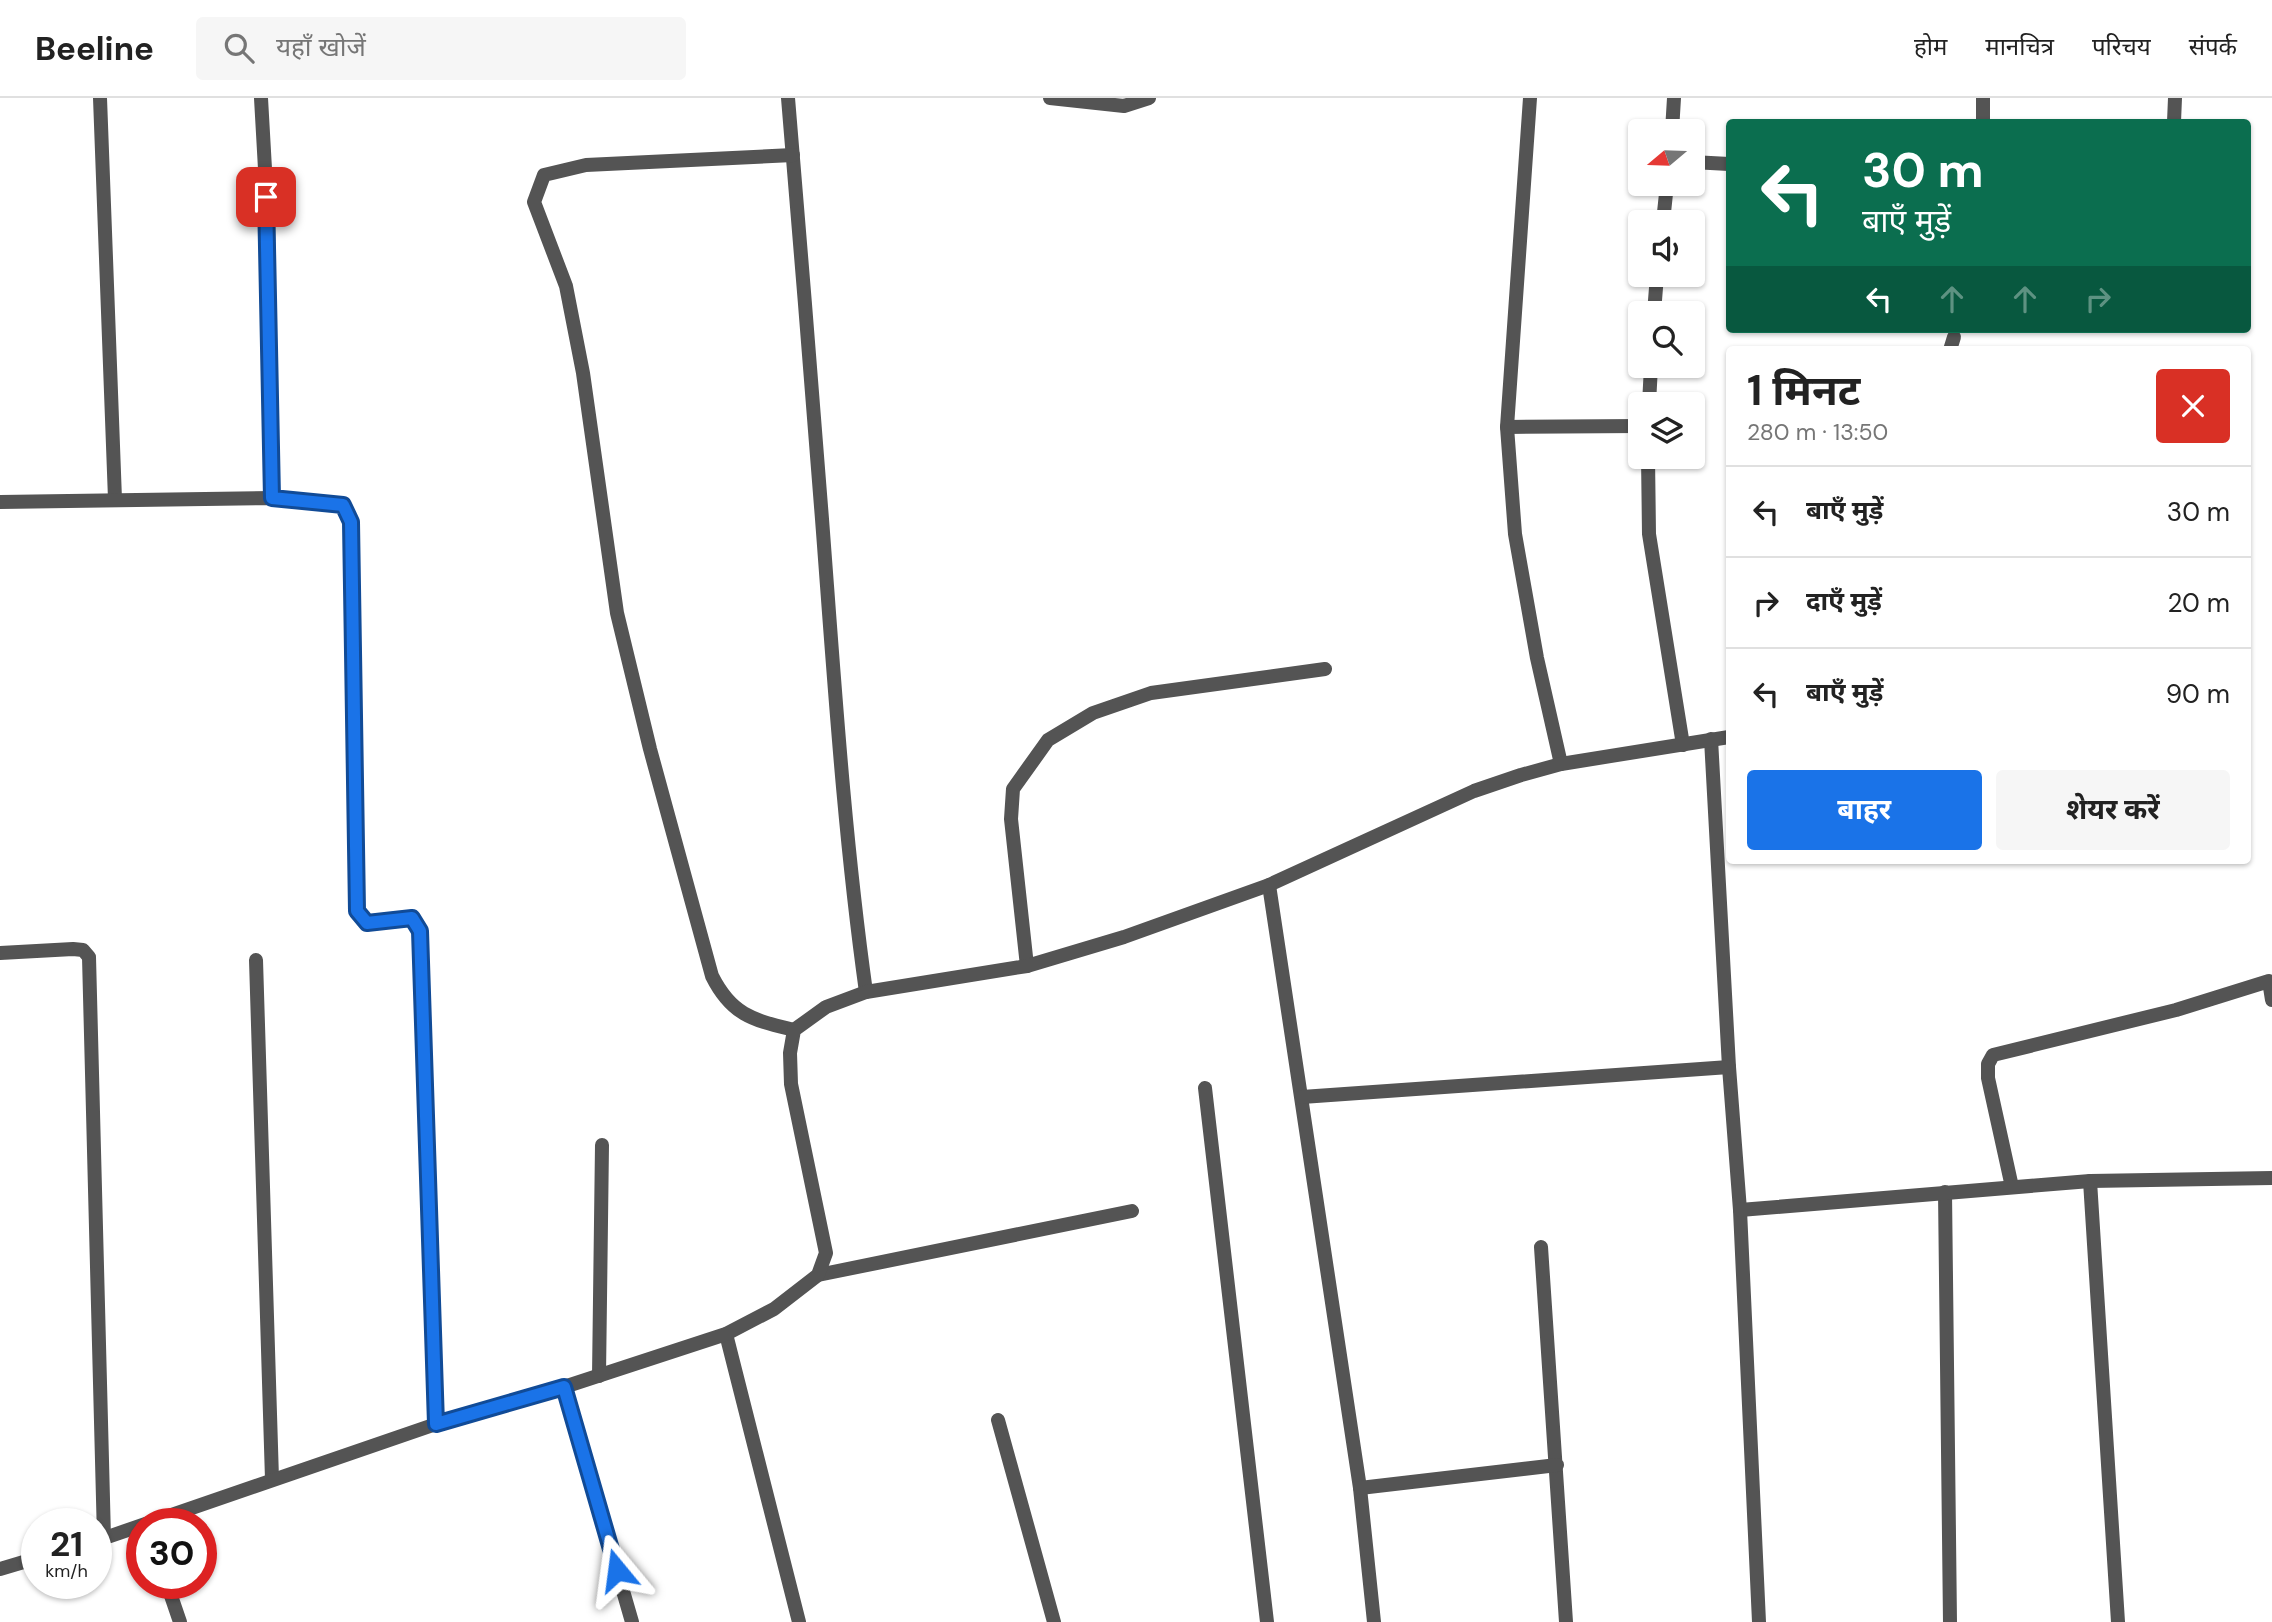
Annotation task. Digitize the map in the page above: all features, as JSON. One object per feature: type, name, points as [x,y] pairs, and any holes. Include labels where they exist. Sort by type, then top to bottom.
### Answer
[{"type":"street","points":[[100,98],[114,499]]},
{"type":"street","points":[[261,98],[268,222],[272,498]]},
{"type":"street","points":[[788,98],[833,690],[852,889],[866,992]]},
{"type":"street","points":[[1050,98],[1124,106],[1149,98]]},
{"type":"street","points":[[1530,98],[1507,426],[1515,534],[1537,658],[1561,764]]},
{"type":"street","points":[[1673,119],[1674,98]]},
{"type":"street","points":[[1983,98],[1983,119]]},
{"type":"street","points":[[2174,119],[2175,98]]},
{"type":"street","points":[[793,155],[586,165],[544,175],[534,202],[566,286],[583,373],[617,613],[650,749],[712,976],[720,993],[734,1009],[756,1021],[794,1030]]},
{"type":"street","points":[[1705,163],[1726,164]]},
{"type":"street","points":[[1507,426],[1628,426]]},
{"type":"street","points":[[1648,469],[1649,534],[1682,745]]},
{"type":"street","points":[[0,502],[272,498],[343,505],[351,522],[357,911],[367,923],[412,918],[420,931],[436,1424]]},
{"type":"street","points":[[1027,966],[1011,818],[1013,789],[1048,740],[1093,713],[1151,693],[1325,669]]},
{"type":"street","points":[[818,1275],[827,1253],[827,1242],[791,1084],[790,1053],[794,1030],[826,1007],[866,992],[1027,966],[1124,937],[1269,886],[1474,791],[1561,764],[1726,737]]},
{"type":"street","points":[[1712,739],[1729,1066],[1740,1210],[1759,1622]]},
{"type":"street","points":[[1269,886],[1360,1488],[1374,1622]]},
{"type":"street","points":[[0,953],[73,949],[83,950],[89,957],[99,1508]]},
{"type":"street","points":[[256,960],[272,1479]]},
{"type":"street","points":[[2012,1187],[1988,1078],[1988,1064],[1993,1055],[2176,1010],[2271,980],[2272,1000]]},
{"type":"street","points":[[1302,1097],[1729,1066]]},
{"type":"street","points":[[1205,1088],[1267,1622]]},
{"type":"street","points":[[599,1376],[603,1145]]},
{"type":"street","points":[[1740,1210],[2090,1181],[2272,1178]]},
{"type":"street","points":[[2090,1181],[2118,1622]]},
{"type":"street","points":[[1945,1192],[1950,1622]]},
{"type":"street","points":[[190,1508],[436,1424],[564,1387],[726,1334],[774,1309],[818,1275],[1132,1211]]},
{"type":"street","points":[[1541,1247],[1566,1622]]},
{"type":"street","points":[[726,1334],[799,1622]]},
{"type":"street","points":[[564,1387],[632,1622]]},
{"type":"street","points":[[998,1420],[1054,1622]]},
{"type":"street","points":[[1360,1488],[1557,1465]]},
{"type":"street","points":[[0,1569],[21,1563]]},
{"type":"street","points":[[172,1599],[180,1622]]},
{"type":"route","points":[[266,197],[272,498],[343,505],[351,522],[357,911],[360,918],[367,923],[412,918],[420,931],[436,1424],[564,1387],[617,1570]]}]
